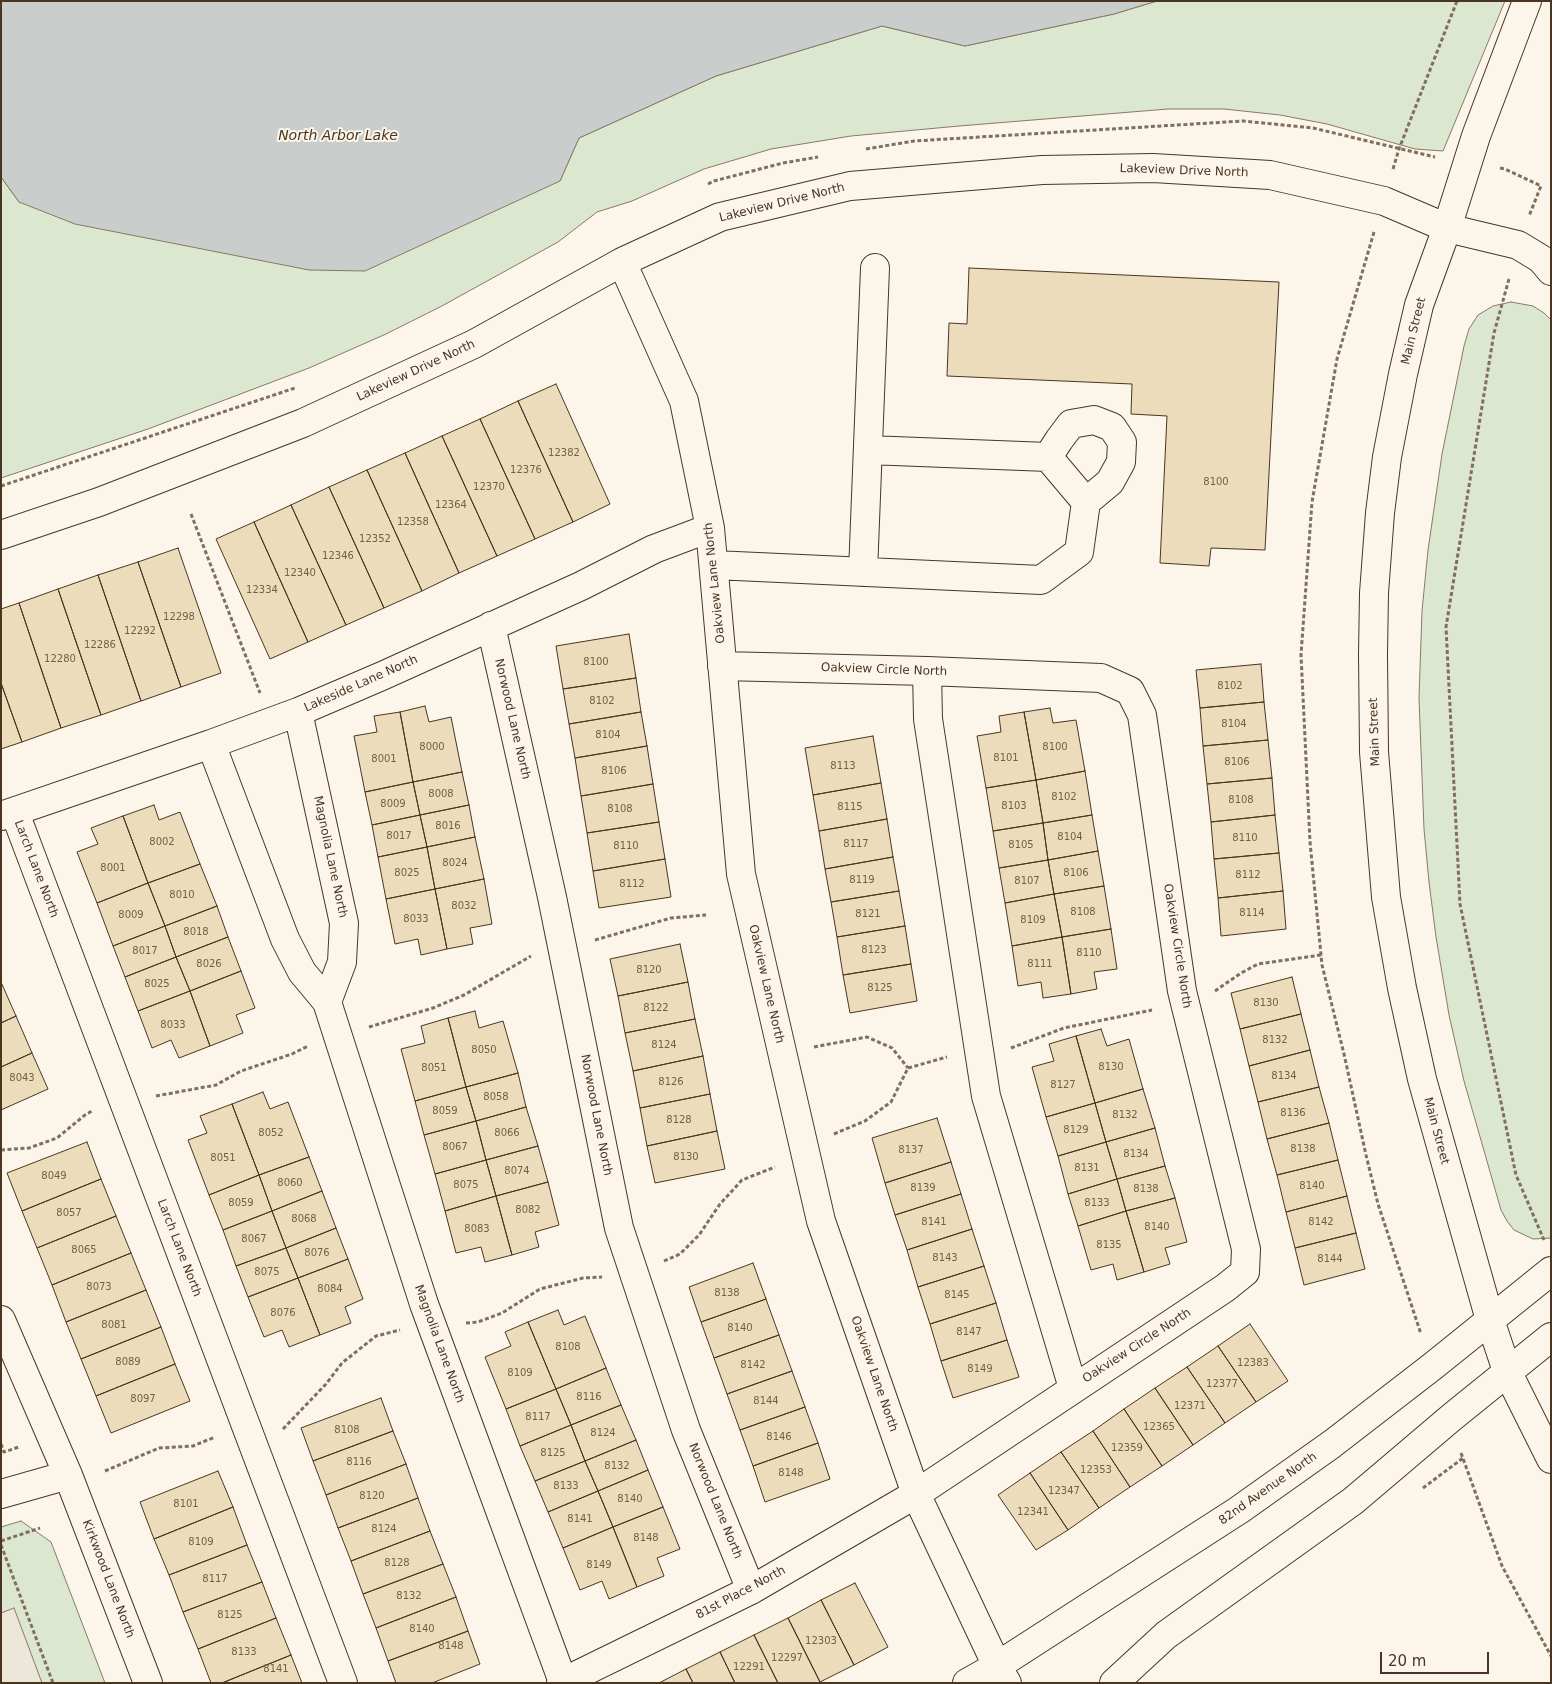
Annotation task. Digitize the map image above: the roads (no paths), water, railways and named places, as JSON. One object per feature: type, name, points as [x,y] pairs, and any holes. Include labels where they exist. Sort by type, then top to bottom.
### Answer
[{"type":"street","name":"Main Street","points":[[1527,1],[1476,136],[1447,228],[1419,305],[1387,457],[1380,513],[1374,593],[1374,752],[1386,897],[1402,988],[1422,1079],[1490,1320],[1507,1371],[1551,1459]]},
{"type":"street","name":"Lakeview Drive North","points":[[1,535],[99,502],[304,424],[474,344],[622,262],[720,217],[850,186],[1042,170],[1153,168],[1270,175],[1384,202],[1447,228],[1518,245],[1541,259],[1551,271]]},
{"type":"street","name":"Oakview Lane North","points":[[622,262],[684,401],[710,528],[742,874],[821,1221],[916,1494],[1002,1674]]},
{"type":"street","points":[[864,572],[875,268]]},
{"type":"street","points":[[714,565],[1041,580],[1079,552],[1086,502],[1110,482],[1121,462],[1122,442],[1112,427],[1094,420],[1071,424],[1048,457]]},
{"type":"street","points":[[868,450],[1048,457],[1086,502]]},
{"type":"street","name":"Lakeside Lane North","points":[[8,814],[212,744],[298,712],[581,586],[654,549],[710,528]]},
{"type":"street","name":"Norwood Lane North","points":[[491,626],[552,897],[618,1228],[686,1430],[751,1590]]},
{"type":"street","name":"Oakview Circle North","points":[[722,666],[1102,678],[1130,691],[1142,715],[1182,991],[1246,1249],[1245,1272],[1225,1288],[916,1494]]},
{"type":"street","points":[[927,671],[928,719],[986,1096],[1073,1388]]},
{"type":"street","name":"Magnolia Lane North","points":[[298,712],[344,923],[342,962],[327,1002]]},
{"type":"street","name":"Magnolia Lane North","points":[[212,744],[285,939],[302,972],[327,1002],[424,1304],[562,1682]]},
{"type":"street","name":"Larch Lane North","points":[[8,814],[343,1683]]},
{"type":"street","name":"82nd Avenue North","points":[[967,1683],[1002,1674],[1332,1444],[1490,1320],[1549,1260]]},
{"type":"street","name":"Kirkwood Lane North","points":[[1,1320],[68,1475],[148,1683]]},
{"type":"street","points":[[1114,1683],[1166,1635],[1353,1501],[1507,1371],[1551,1337]]},
{"type":"street","points":[[1,1494],[68,1475]]},
{"type":"street","name":"81st Place North","points":[[562,1682],[751,1590],[916,1494]]},
{"type":"water","name":"North Arbor Lake","points":[[1,1],[1157,1],[1114,14],[965,46],[882,26],[716,76],[579,138],[560,181],[365,271],[309,270],[75,224],[19,202],[1,177]]}]
